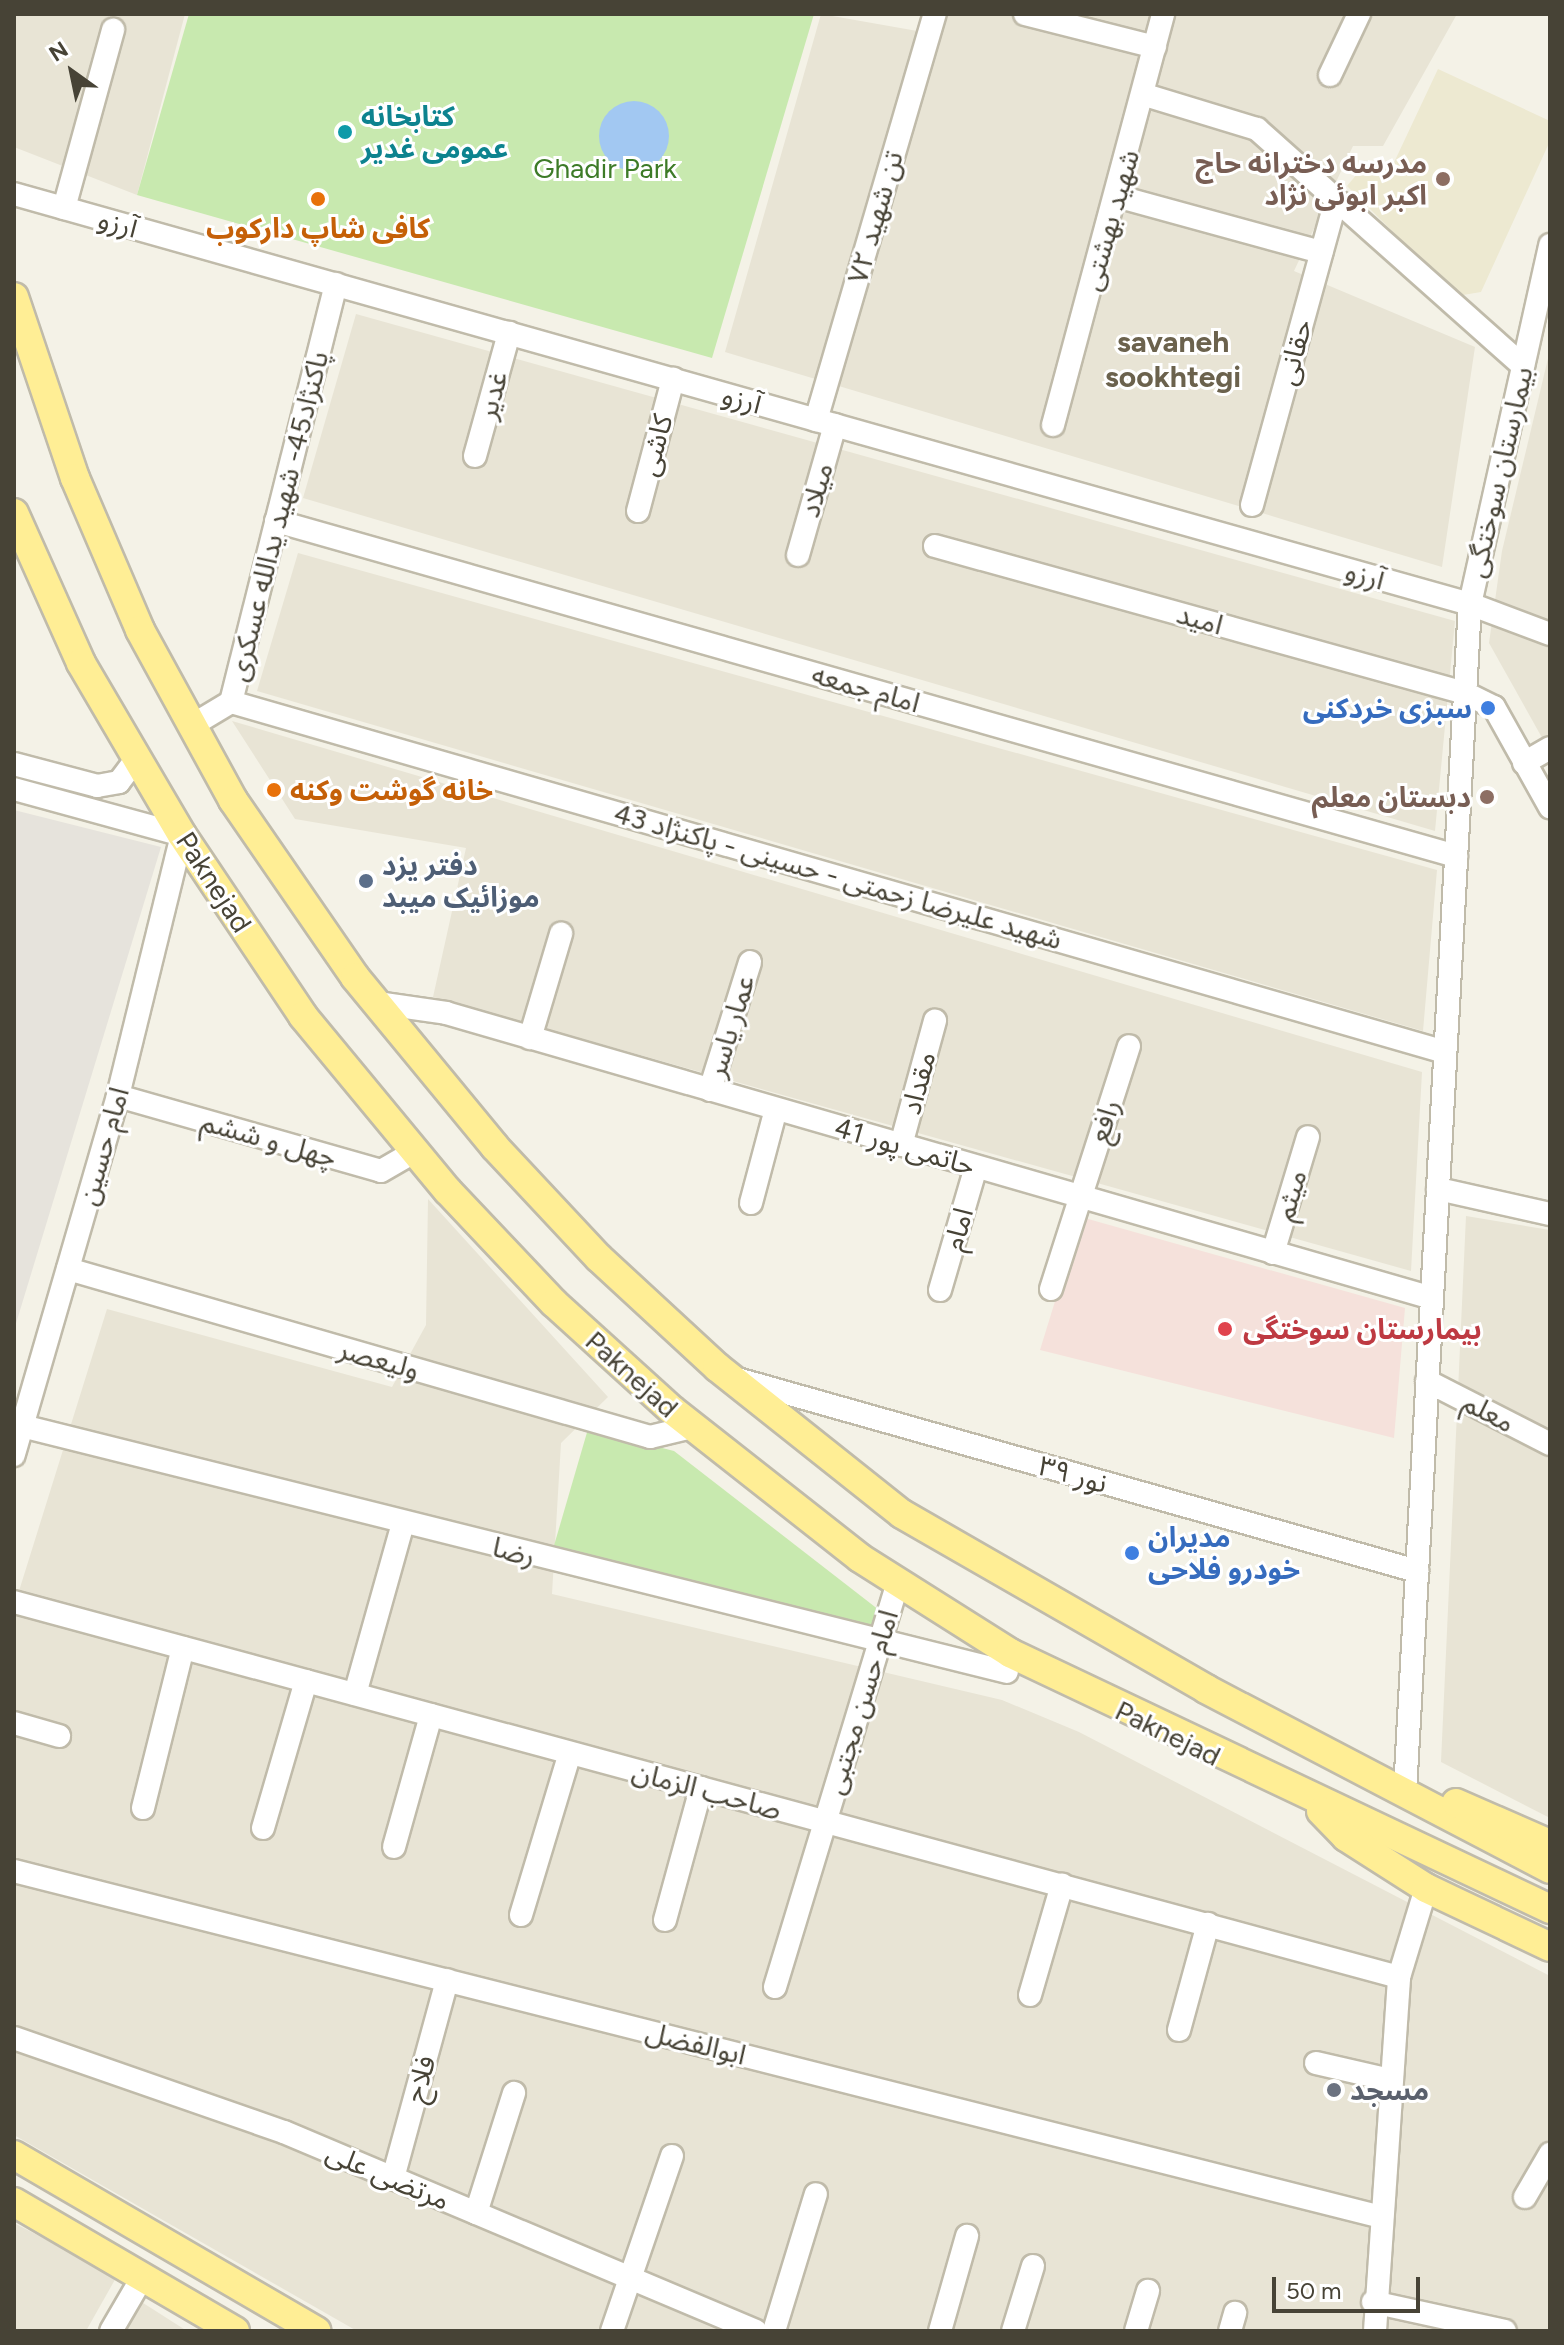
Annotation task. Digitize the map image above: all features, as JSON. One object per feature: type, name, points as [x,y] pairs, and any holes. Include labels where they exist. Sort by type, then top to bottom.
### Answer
[{"type":"main road","points":[[14,297],[75,478],[140,630],[233,800],[377,1003],[495,1147],[599,1258],[728,1376],[902,1514],[1051,1604],[1550,1869]]},
{"type":"main road","name":"Paknejad","points":[[14,513],[81,663],[182,835],[303,1016],[415,1151],[554,1303],[692,1427],[898,1582],[1058,1680],[1312,1802],[1550,1909]]},
{"type":"main road","points":[[1405,1792],[1478,1808],[1550,1844]]},
{"type":"main road","points":[[1312,1802],[1346,1837],[1426,1888],[1550,1947]]},
{"type":"main road","points":[[14,2155],[316,2331]]},
{"type":"main road","points":[[14,2202],[235,2331]]},
{"type":"street","name":"۷۲ تن شهید","points":[[825,422],[935,14]]},
{"type":"street","points":[[1025,14],[1155,47]]},
{"type":"street","name":"شهید بهشتی","points":[[1053,425],[1145,95],[1163,14]]},
{"type":"street","points":[[1330,75],[1359,14]]},
{"type":"street","points":[[64,208],[113,30]]},
{"type":"street","points":[[1145,95],[1257,129],[1523,366]]},
{"type":"street","name":"آرزو","points":[[14,194],[1470,604],[1550,634]]},
{"type":"street","points":[[1116,196],[1321,252]]},
{"type":"street","name":"حقانی","points":[[1252,505],[1336,200]]},
{"type":"street","name":"بیمارستان سوختگی","points":[[1405,1792],[1470,604],[1550,245]]},
{"type":"street","name":"پاکنژاد45- شهید یدالله عسکری","points":[[191,726],[231,702],[336,284]]},
{"type":"street","name":"غدیر","points":[[475,456],[509,333]]},
{"type":"street","name":"کاشی","points":[[638,511],[673,379]]},
{"type":"street","name":"میلاد","points":[[798,555],[825,422]]},
{"type":"street","name":"امام جمعه","points":[[276,521],[1456,856]]},
{"type":"street","name":"امید","points":[[935,546],[1465,693],[1494,707],[1550,807]]},
{"type":"street","name":"شهید علیرضا زحمتی - حسینی - پاکنژاد 43","points":[[231,702],[1445,1052]]},
{"type":"street","points":[[1524,763],[1550,748]]},
{"type":"street","points":[[14,764],[97,786],[119,782],[137,758]]},
{"type":"street","points":[[14,789],[182,835]]},
{"type":"street","name":"امام حسین","points":[[14,1455],[118,1096],[182,835]]},
{"type":"street","points":[[530,1038],[561,934]]},
{"type":"street","name":"عمار یاسر","points":[[710,1090],[750,962]]},
{"type":"street","name":"حاتمی پور 41","points":[[377,1003],[530,1038],[1432,1298]]},
{"type":"street","name":"مقداد","points":[[901,1145],[935,1021]]},
{"type":"street","name":"رافع","points":[[1051,1289],[1129,1046]]},
{"type":"street","name":"چهل و ششم","points":[[118,1096],[381,1171],[415,1151]]},
{"type":"street","points":[[751,1203],[776,1109]]},
{"type":"street","name":"میثم","points":[[1273,1253],[1308,1137]]},
{"type":"street","name":"امام","points":[[940,1290],[976,1167]]},
{"type":"street","points":[[1438,1189],[1550,1214]]},
{"type":"street","name":"ولیعصر","points":[[68,1269],[650,1437],[692,1427]]},
{"type":"street","name":"نور ۳۹","points":[[728,1376],[1417,1571]]},
{"type":"street","name":"معلم","points":[[1427,1381],[1550,1444]]},
{"type":"street","name":"رضا","points":[[22,1426],[878,1643],[1007,1672]]},
{"type":"street","points":[[355,1694],[403,1523]]},
{"type":"street","name":"امام حسن مجتبی","points":[[775,1987],[898,1582]]},
{"type":"street","name":"صاحب الزمان","points":[[14,1602],[1399,1977]]},
{"type":"street","points":[[143,1808],[183,1648]]},
{"type":"street","points":[[263,1828],[306,1681]]},
{"type":"street","points":[[394,1847],[431,1715]]},
{"type":"street","points":[[14,1723],[59,1736]]},
{"type":"street","points":[[521,1915],[570,1753]]},
{"type":"street","points":[[665,1920],[701,1788]]},
{"type":"street","name":"ابوالفضل","points":[[14,1871],[1377,2216]]},
{"type":"street","points":[[1030,1995],[1062,1885]]},
{"type":"street","points":[[1375,2331],[1373,2302],[1377,2216],[1399,1977],[1426,1888]]},
{"type":"street","points":[[1179,2030],[1208,1924]]},
{"type":"street","name":"فلاح","points":[[393,2178],[447,1980]]},
{"type":"street","name":"مرتضی علی","points":[[14,2038],[393,2178],[756,2331]]},
{"type":"street","points":[[1316,2063],[1390,2080]]},
{"type":"street","points":[[476,2213],[514,2093]]},
{"type":"street","points":[[1525,2197],[1550,2154]]},
{"type":"street","points":[[612,2331],[672,2156]]},
{"type":"street","points":[[774,2331],[816,2194]]},
{"type":"street","points":[[940,2331],[967,2236]]},
{"type":"street","points":[[1013,2331],[1033,2266]]},
{"type":"street","points":[[111,2331],[143,2276]]},
{"type":"street","points":[[1136,2331],[1148,2291]]},
{"type":"street","points":[[1373,2302],[1505,2331]]},
{"type":"shaded area","points":[[14,14],[185,14],[137,195],[14,147]]},
{"type":"shaded area","points":[[821,14],[940,35],[947,14],[1457,14],[1383,146],[1353,146],[1294,271],[1475,347],[1442,567],[725,352]]},
{"type":"shaded area","name":"مدرسه دخترانه حاج اکبر ابوئی نژاد","points":[[1438,69],[1550,121],[1550,141],[1481,292],[1457,296],[1347,186],[1368,161],[1390,171]]},
{"type":"shaded area","points":[[356,314],[1455,621],[1435,831],[303,498]]},
{"type":"shaded area","points":[[1550,350],[1550,752],[1489,643],[1502,551]]},
{"type":"shaded area","points":[[298,553],[1437,870],[1423,1031],[257,691]]},
{"type":"shaded area","points":[[232,721],[1422,1072],[1411,1271],[433,997],[466,848],[295,819]]},
{"type":"shaded area","points":[[14,810],[161,847],[14,1330]]},
{"type":"shaded area","points":[[428,1199],[608,1397],[561,1443],[552,1594],[1002,1700],[1079,1732],[1550,1976],[1550,2331],[357,2331],[14,2135],[14,1607],[107,1309],[392,1387],[426,1325]]},
{"type":"shaded area","points":[[1466,1216],[1550,1230],[1550,1818],[1441,1762]]},
{"type":"shaded area","name":"بیمارستان سوختگی","points":[[1081,1217],[1405,1308],[1394,1438],[1040,1350]]},
{"type":"shaded area","points":[[14,2223],[117,2276],[86,2331],[14,2331]]},
{"type":"shaded area","points":[[140,2301],[187,2331],[123,2331]]},
{"type":"green space","name":"Ghadir Park","points":[[189,14],[814,14],[712,358],[137,195]]},
{"type":"green space","points":[[588,1429],[674,1451],[879,1610],[872,1630],[553,1549]]},
{"type":"water","points":[[634,101],[653,107],[663,117],[669,136],[663,155],[653,165],[634,171],[615,165],[605,155],[599,136],[605,117],[615,107]]},
{"type":"place","name":"کتابخانه عمومی غدیر","points":[[345,132]]},
{"type":"place","name":"مدرسه دخترانه حاج اکبر ابوئی نژاد","points":[[1443,179]]},
{"type":"place","name":"کافی شاپ دارکوب","points":[[318,199]]},
{"type":"place","name":"سبزی خردکنی","points":[[1488,708]]},
{"type":"place","name":"خانه گوشت وکنه","points":[[274,790]]},
{"type":"place","name":"دبستان معلم","points":[[1487,797]]},
{"type":"place","name":"دفتر یزد موزائیک میبد","points":[[366,881]]},
{"type":"place","name":"بیمارستان سوختگی","points":[[1225,1329]]},
{"type":"place","name":"مدیران خودرو فلاحی","points":[[1132,1553]]},
{"type":"place","name":"مسجد","points":[[1334,2090]]},
{"type":"district","name":"savaneh sookhtegi","points":[[1173,359]]}]
